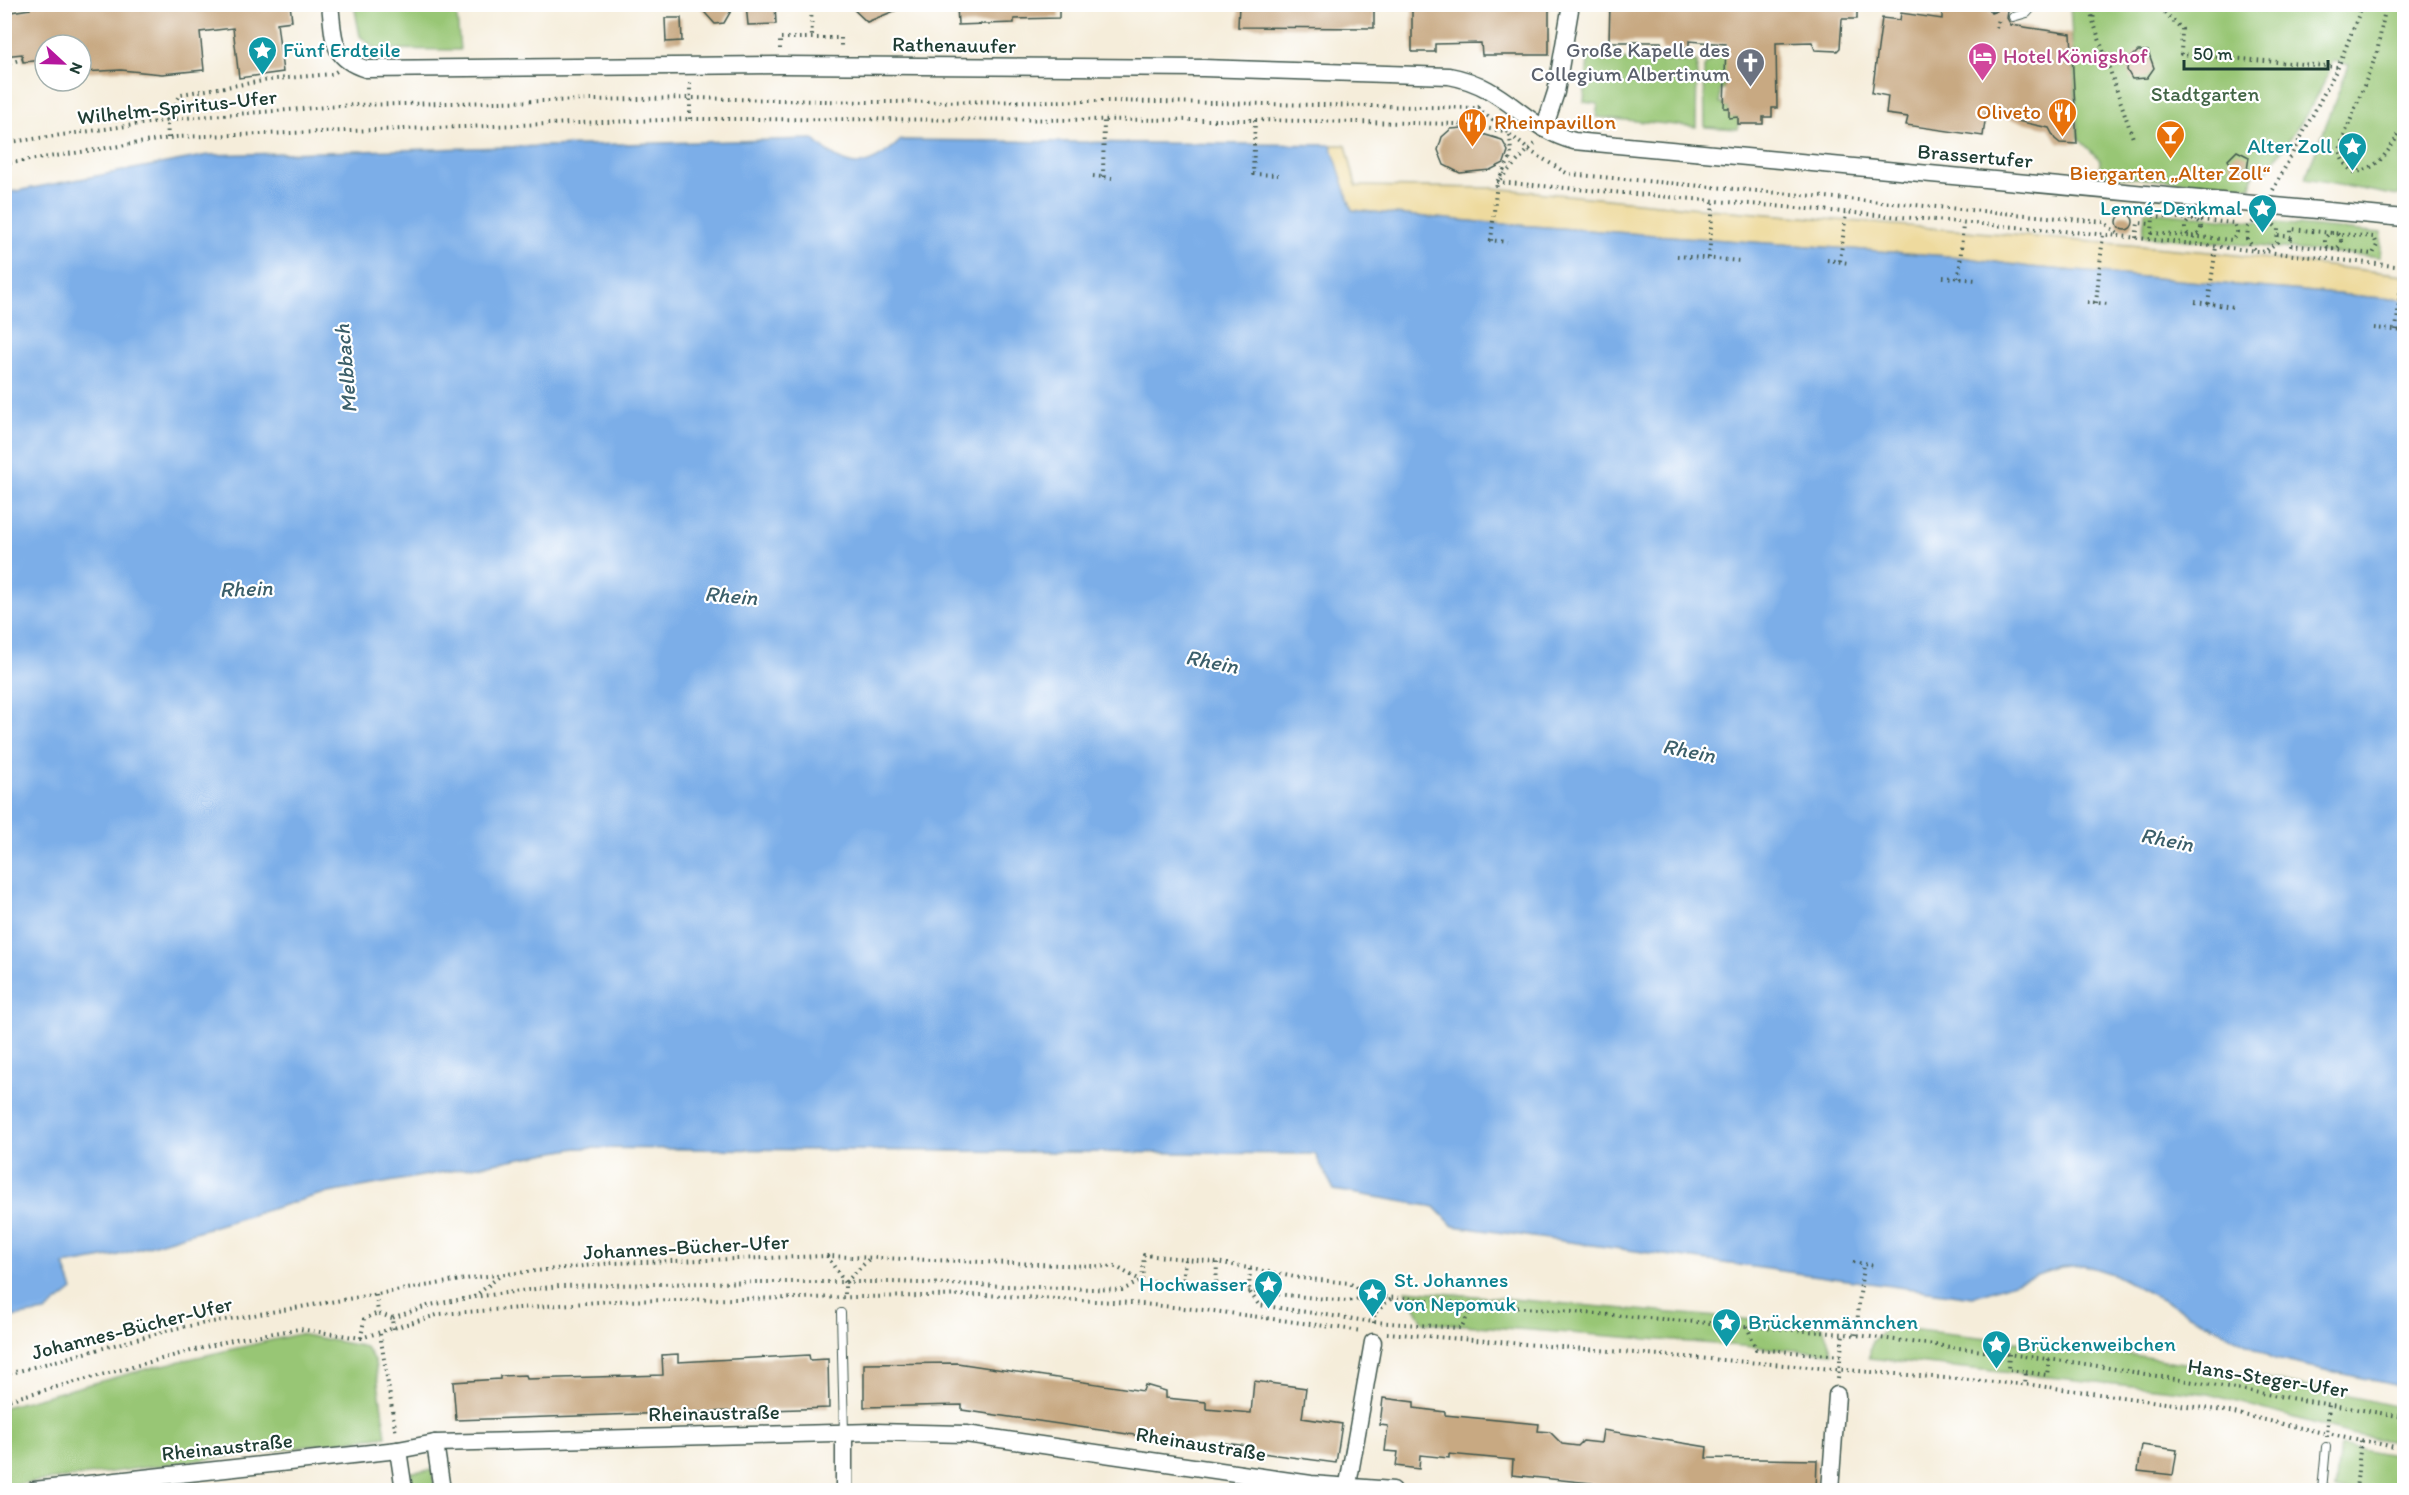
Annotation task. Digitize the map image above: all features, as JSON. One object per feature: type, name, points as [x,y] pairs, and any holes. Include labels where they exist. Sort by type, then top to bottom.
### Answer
[{"type":"street","points":[[330,4],[335,45],[344,67]]},
{"type":"street","points":[[1540,135],[1556,92],[1571,4]]},
{"type":"street","name":"Rathenauufer","points":[[344,67],[366,69],[690,66],[1203,68],[1385,73],[1466,79],[1496,92],[1540,135]]},
{"type":"street","name":"Brassertufer","points":[[1540,135],[1627,147],[2269,212],[2404,218]]},
{"type":"street","points":[[1347,1490],[1373,1337]]},
{"type":"street","points":[[1830,1491],[1837,1395]]},
{"type":"street","name":"Rheinaustraße","points":[[34,1491],[148,1484],[435,1443],[921,1432],[1001,1437],[1347,1490],[1394,1491]]},
{"type":"street","points":[[844,1433],[844,1491]]},
{"type":"street","points":[[435,1443],[442,1491]]},
{"type":"street","points":[[398,1450],[404,1491]]},
{"type":"lane","points":[[2013,17],[2027,13],[2035,4]]},
{"type":"lane","points":[[841,1313],[844,1433]]},
{"type":"lane","points":[[2322,1491],[2326,1447]]},
{"type":"path","points":[[811,4],[812,38]]},
{"type":"path","points":[[2088,4],[2133,138]]},
{"type":"path","points":[[2093,21],[2095,4]]},
{"type":"path","points":[[2156,4],[2182,29],[2181,54],[2338,67]]},
{"type":"path","points":[[1497,182],[2267,250],[2277,242],[2278,235],[2278,229],[2269,212],[2274,186],[2338,67],[2363,4]]},
{"type":"path","points":[[2386,4],[2377,53],[2341,144],[2340,156],[2344,164],[2353,172],[2371,168],[2382,159],[2404,126]]},
{"type":"path","points":[[780,48],[780,38],[812,38],[841,39],[841,49]]},
{"type":"path","points":[[4,64],[22,59]]},
{"type":"path","points":[[690,66],[690,119]]},
{"type":"path","points":[[168,138],[166,120],[181,94],[276,79],[333,75],[344,67]]},
{"type":"path","points":[[1496,92],[1478,108],[1510,132],[1530,151],[1568,174],[2104,222],[2120,236]]},
{"type":"path","name":"Wilhelm-Spiritus-Ufer","points":[[4,143],[166,120],[353,105],[690,98],[867,102],[1096,101],[1478,108]]},
{"type":"path","name":"Wilhelm-Spiritus-Ufer","points":[[4,164],[168,138],[690,119],[1255,120],[1459,124],[1510,132]]},
{"type":"path","points":[[1103,177],[1104,119]]},
{"type":"path","points":[[1255,120],[1253,174],[1278,175]]},
{"type":"path","points":[[1507,242],[1490,241],[1497,182],[1511,157],[1510,132]]},
{"type":"path","points":[[1497,182],[1530,151],[1540,135]]},
{"type":"path","points":[[1093,176],[1112,178]]},
{"type":"path","points":[[1709,258],[1713,202]]},
{"type":"path","points":[[1840,261],[1845,213]]},
{"type":"path","points":[[2153,216],[2234,223],[2237,232],[2233,240],[2193,237],[2152,233],[2151,224],[2153,216]]},
{"type":"path","points":[[2258,218],[2248,227],[2247,233],[2247,239],[2254,249],[2404,267],[2396,330]]},
{"type":"path","points":[[2193,237],[2201,228],[2194,220]]},
{"type":"path","points":[[2193,237],[2185,227],[2194,220]]},
{"type":"path","points":[[2136,238],[2138,223],[2151,224]]},
{"type":"path","points":[[1959,278],[1964,224]]},
{"type":"path","points":[[2292,229],[2374,237],[2377,244],[2373,254],[2291,245],[2291,237],[2292,229]]},
{"type":"path","points":[[2237,232],[2247,233]]},
{"type":"path","points":[[2333,233],[2341,241],[2333,249]]},
{"type":"path","points":[[2333,233],[2325,242],[2333,249]]},
{"type":"path","points":[[2097,303],[2103,235]]},
{"type":"path","points":[[2278,235],[2291,237]]},
{"type":"path","points":[[2208,304],[2216,247]]},
{"type":"path","points":[[1677,255],[1741,261]]},
{"type":"path","points":[[1827,260],[1849,262]]},
{"type":"path","points":[[1943,277],[1977,280]]},
{"type":"path","points":[[2087,302],[2108,304]]},
{"type":"path","points":[[2195,302],[2235,307]]},
{"type":"path","points":[[2374,328],[2404,331]]},
{"type":"path","points":[[361,1338],[364,1319],[378,1313],[392,1318],[430,1305],[559,1286],[845,1283],[1122,1290],[1142,1281],[1144,1255],[1217,1263],[1349,1283],[1375,1297],[1373,1337]]},
{"type":"path","points":[[827,1256],[845,1283],[845,1296]]},
{"type":"path","name":"Johannes-Bücher-Ufer","points":[[4,1375],[177,1328],[501,1275],[613,1263],[827,1256],[1116,1267],[1142,1281],[1359,1300],[1375,1297]]},
{"type":"path","points":[[845,1283],[870,1258]]},
{"type":"path","points":[[1183,1285],[1185,1259]]},
{"type":"path","points":[[1853,1262],[1875,1266]]},
{"type":"path","points":[[1216,1288],[1217,1263]]},
{"type":"path","points":[[1856,1335],[1863,1264]]},
{"type":"path","points":[[1250,1269],[1249,1291],[1259,1305],[1374,1322],[1461,1328],[1474,1304]]},
{"type":"path","points":[[474,1297],[501,1275]]},
{"type":"path","points":[[376,1295],[378,1313]]},
{"type":"path","points":[[4,1401],[236,1339],[299,1329],[361,1338],[440,1314],[612,1300],[985,1295],[1132,1303],[1214,1311],[1344,1329]]},
{"type":"path","name":"Hans-Steger-Ufer","points":[[1375,1297],[1856,1335],[2049,1359],[2404,1417]]},
{"type":"path","points":[[1375,1312],[1392,1298]]},
{"type":"path","points":[[1359,1300],[1375,1312]]},
{"type":"path","points":[[392,1318],[393,1329]]},
{"type":"path","points":[[1747,1326],[1756,1349],[1840,1356]]},
{"type":"path","points":[[380,1334],[398,1450]]},
{"type":"path","points":[[1399,1334],[2025,1385],[2225,1411],[2404,1449]]},
{"type":"path","points":[[1839,1371],[1843,1334]]},
{"type":"path","points":[[2009,1354],[2008,1370],[2047,1375],[2049,1359]]},
{"type":"path","points":[[2025,1385],[2026,1372]]},
{"type":"path","points":[[2326,1447],[2329,1403]]},
{"type":"path","points":[[2356,1491],[2361,1440]]},
{"type":"green space","points":[[354,5],[456,5],[460,50],[375,49],[360,36]]},
{"type":"green space","name":"Stadtgarten","points":[[2070,5],[2404,5],[2404,157],[2401,157],[2399,196],[2305,179],[2349,65],[2333,61],[2320,91],[2303,119],[2265,173],[2254,172],[2251,187],[2099,175],[2100,160],[2078,138]]},
{"type":"green space","points":[[1718,53],[1740,54],[1729,84],[1724,84],[1724,89],[1720,90],[1720,103],[1724,103],[1724,108],[1729,108],[1729,117],[1738,117],[1738,129],[1705,127],[1704,67]]},
{"type":"green space","points":[[1588,59],[1697,62],[1696,127],[1596,117],[1598,104],[1584,102]]},
{"type":"green space","points":[[2145,211],[2382,233],[2380,257],[2143,236]]},
{"type":"green space","points":[[1406,1290],[1823,1326],[1832,1353],[1423,1322]]},
{"type":"green space","points":[[1890,1327],[2121,1353],[2227,1370],[2404,1408],[2404,1444],[2351,1434],[2209,1394],[1869,1358],[1872,1341]]},
{"type":"green space","points":[[299,1334],[366,1347],[375,1362],[386,1436],[5,1486],[4,1407],[154,1367]]},
{"type":"green space","points":[[2340,1445],[2404,1457],[2404,1490],[2335,1490]]},
{"type":"green space","points":[[432,1470],[435,1490],[411,1490],[411,1472]]},
{"type":"sand","points":[[1331,145],[1346,145],[1356,186],[1493,188],[2210,252],[2404,275],[2404,300],[2030,267],[1961,257],[1491,223],[1351,210]]},
{"type":"water","points":[[813,139],[836,158],[857,164],[878,158],[901,140],[1331,145],[1352,210],[1491,223],[1961,257],[2030,267],[2404,300],[2404,1387],[2275,1359],[2113,1274],[2084,1265],[2062,1267],[1972,1297],[1453,1226],[1435,1207],[1334,1190],[1315,1154],[577,1148],[318,1195],[115,1256],[64,1265],[73,1290],[45,1312],[5,1318],[5,193],[208,155]]},
{"type":"building","points":[[30,4],[290,4],[292,21],[277,23],[283,72],[239,78],[233,28],[200,32],[204,70],[162,74],[121,70],[93,71],[93,33],[33,33],[33,61],[23,62],[22,54],[4,56],[4,13],[30,9]]},
{"type":"building","points":[[697,4],[735,4],[724,23],[715,24]]},
{"type":"building","points":[[746,4],[775,4],[776,24],[748,25]]},
{"type":"building","points":[[848,4],[909,4],[909,5],[867,22]]},
{"type":"building","points":[[957,4],[1059,4],[1059,18],[1014,19],[1014,23],[958,25]]},
{"type":"building","points":[[1239,4],[1374,4],[1374,28],[1238,27]]},
{"type":"building","points":[[1412,4],[1549,4],[1549,55],[1482,55],[1481,43],[1435,44],[1435,52],[1412,52]]},
{"type":"building","points":[[1610,4],[1857,4],[1857,19],[1842,19],[1840,48],[1837,51],[1815,50],[1812,42],[1776,43],[1777,108],[1772,108],[1772,117],[1763,117],[1763,124],[1738,124],[1738,117],[1729,118],[1729,108],[1724,108],[1726,44],[1689,41],[1689,48],[1686,47],[1686,50],[1663,50],[1661,42],[1609,42]]},
{"type":"building","name":"Hotel Königshof","points":[[1942,4],[1985,4],[1991,13],[1997,11],[1998,4],[2009,4],[2007,18],[2011,25],[2071,34],[2077,144],[2060,143],[2049,128],[1986,114],[1983,136],[1906,125],[1908,117],[1886,114],[1888,96],[1872,93],[1882,18],[1900,20],[1901,13],[1942,19]]},
{"type":"building","points":[[665,18],[681,18],[682,41],[666,42]]},
{"type":"building","points":[[2138,51],[2148,51],[2154,68],[2147,78],[2132,79],[2127,70],[2128,61]]},
{"type":"building","name":"Rheinpavillon","points":[[1463,128],[1502,140],[1508,151],[1504,163],[1490,170],[1460,173],[1444,165],[1438,150],[1442,137],[1451,129]]},
{"type":"building","points":[[2237,151],[2249,157],[2247,170],[2234,172],[2228,160]]},
{"type":"building","points":[[2125,214],[2131,216],[2133,222],[2131,228],[2125,230],[2119,228],[2117,222],[2119,216]]},
{"type":"building","points":[[678,1354],[678,1362],[809,1355],[810,1360],[828,1359],[829,1408],[456,1420],[453,1382],[526,1375],[527,1379],[663,1375],[662,1355]]},
{"type":"building","points":[[957,1363],[1143,1391],[1145,1385],[1166,1391],[1166,1398],[1206,1402],[1206,1409],[1251,1413],[1254,1381],[1306,1388],[1302,1418],[1342,1424],[1336,1463],[1247,1451],[1247,1446],[1162,1439],[962,1410],[962,1405],[864,1407],[864,1364]]},
{"type":"building","points":[[1383,1398],[1414,1402],[1414,1408],[1445,1412],[1445,1415],[1539,1424],[1538,1431],[1550,1432],[1562,1444],[1578,1446],[1583,1441],[1601,1443],[1603,1430],[1707,1447],[1706,1458],[1817,1460],[1816,1491],[1625,1491],[1591,1483],[1512,1475],[1513,1460],[1449,1454],[1449,1458],[1420,1455],[1419,1469],[1396,1466],[1398,1452],[1385,1451],[1388,1426],[1380,1425]]},
{"type":"building","points":[[2142,1445],[2177,1450],[2173,1475],[2138,1471]]},
{"type":"place","name":"Fünf Erdteile","points":[[262,76]]},
{"type":"place","name":"Hotel Königshof","points":[[1982,82]]},
{"type":"place","name":"Große Kapelle des Collegium Albertinum","points":[[1751,88]]},
{"type":"place","name":"Oliveto","points":[[2062,138]]},
{"type":"place","name":"Rheinpavillon","points":[[1473,148]]},
{"type":"place","name":"Biergarten „Alter Zoll“","points":[[2170,160]]},
{"type":"place","name":"Alter Zoll","points":[[2353,172]]},
{"type":"place","name":"Lenné-Denkmal","points":[[2263,234]]},
{"type":"place","name":"Hochwasser","points":[[1268,1310]]},
{"type":"place","name":"St. Johannes von Nepomuk","points":[[1373,1318]]},
{"type":"place","name":"Brückenmännchen","points":[[1727,1348]]},
{"type":"place","name":"Brückenweibchen","points":[[1996,1370]]},
{"type":"water label","name":"Melbbach","points":[[345,369]]},
{"type":"water label","name":"Rhein","points":[[246,588]]},
{"type":"water label","name":"Rhein","points":[[731,595]]},
{"type":"water label","name":"Rhein","points":[[1212,661]]},
{"type":"water label","name":"Rhein","points":[[1689,750]]},
{"type":"water label","name":"Rhein","points":[[2167,839]]}]
